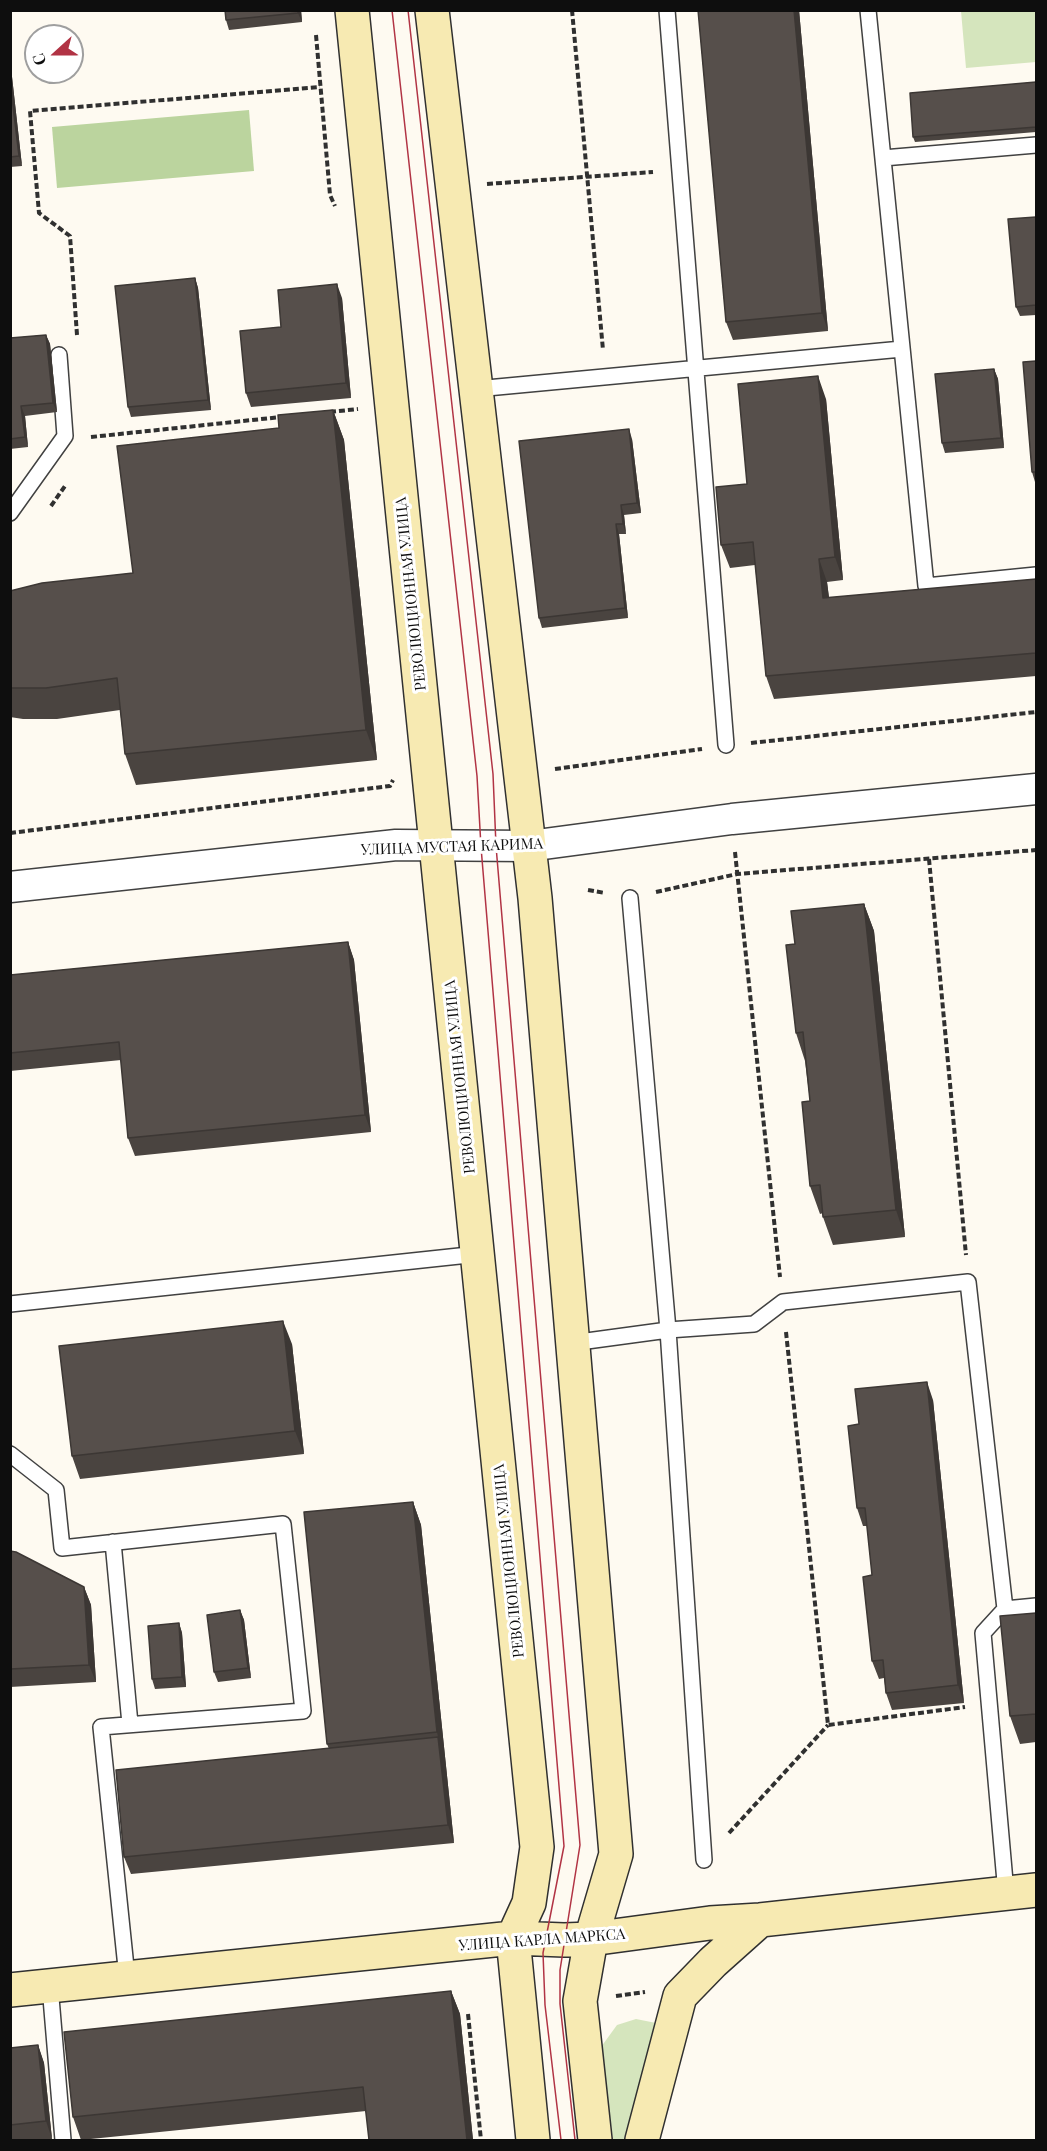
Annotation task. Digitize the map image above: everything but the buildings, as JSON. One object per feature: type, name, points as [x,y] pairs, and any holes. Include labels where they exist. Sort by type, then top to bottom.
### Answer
[{"type":"street","name":"РЕВОЛЮЦИОННАЯ УЛИЦА","points":[[352,10],[537,1848],[529,1903],[513,1938]]},
{"type":"street","points":[[432,10],[529,846],[616,1854],[591,1939],[580,2001],[595,2140]]},
{"type":"street","name":"УЛИЦА МУСТАЯ КАРИМА","points":[[10,887],[396,845],[529,846],[732,819],[1036,789]]},
{"type":"street","name":"УЛИЦА КАРЛА МАРКСА","points":[[10,1990],[513,1938],[591,1939],[710,1923],[760,1920],[1021,1892]]},
{"type":"street","points":[[642,2140],[680,1996],[712,1962],[760,1920]]},
{"type":"street","points":[[513,1938],[533,2140]]},
{"type":"lane","points":[[667,10],[726,746]]},
{"type":"lane","points":[[868,10],[926,586],[1036,575]]},
{"type":"lane","points":[[883,158],[1036,145]]},
{"type":"lane","points":[[476,389],[902,349]]},
{"type":"lane","points":[[10,513],[65,436],[59,355]]},
{"type":"lane","points":[[630,898],[668,1330],[704,1860]]},
{"type":"lane","points":[[10,1304],[478,1254]]},
{"type":"lane","points":[[572,1343],[668,1330],[754,1324],[783,1302],[968,1282],[1005,1609]]},
{"type":"lane","points":[[10,1454],[56,1490],[62,1548],[283,1524],[303,1711],[101,1727],[127,1977]]},
{"type":"lane","points":[[113,1542],[130,1725]]},
{"type":"lane","points":[[1021,1892],[989,1704],[983,1633],[1005,1609],[1036,1606]]},
{"type":"lane","points":[[50,1986],[63,2140]]},
{"type":"path","points":[[572,10],[606,377]]},
{"type":"path","points":[[78,343],[70,236],[39,213],[30,111],[320,87]]},
{"type":"path","points":[[486,184],[680,170]]},
{"type":"path","points":[[329,412],[364,408]]},
{"type":"path","points":[[84,438],[283,417]]},
{"type":"path","points":[[47,511],[61,494],[70,477]]},
{"type":"path","points":[[546,770],[726,746],[1036,712]]},
{"type":"path","points":[[10,833],[390,786]]},
{"type":"path","points":[[732,819],[828,1725]]},
{"type":"path","points":[[630,898],[737,874],[1036,850]]},
{"type":"path","points":[[929,859],[968,1282]]},
{"type":"path","points":[[704,1860],[828,1725],[989,1704]]},
{"type":"path","points":[[468,2014],[481,2140]]},
{"type":"green space","points":[[961,11],[1036,11],[1036,62],[966,68]]},
{"type":"green space","points":[[249,110],[254,171],[57,188],[52,127]]},
{"type":"green space","points":[[636,2019],[656,2023],[624,2140],[613,2140],[601,2047],[617,2025]]},
{"type":"tram line","points":[[392,10],[477,776],[564,1846],[543,1953],[545,2005],[561,2140]]},
{"type":"tram line","points":[[408,10],[493,774],[496,846],[580,1845],[560,1970],[560,2004],[575,2140]]}]
